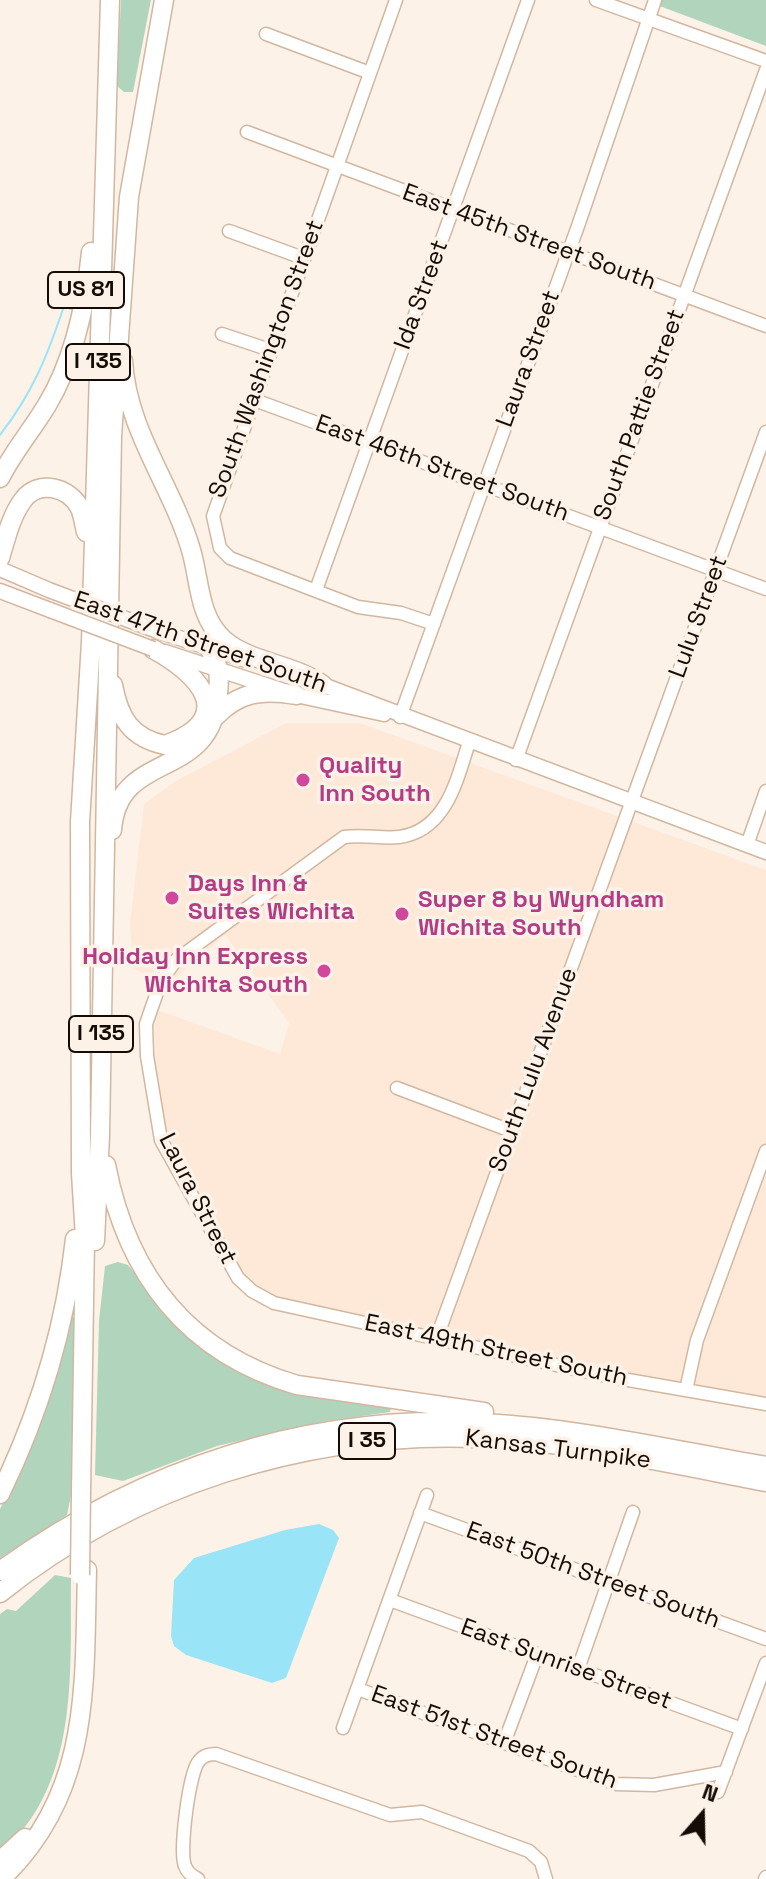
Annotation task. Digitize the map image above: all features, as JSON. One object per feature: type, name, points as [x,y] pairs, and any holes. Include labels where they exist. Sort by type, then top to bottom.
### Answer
[{"type":"highway","name":"I 135","points":[[100,1135],[106,651],[120,296],[129,197],[164,0]]},
{"type":"highway","name":"I 135","points":[[81,1173],[80,822],[92,558],[109,1]]},
{"type":"highway","name":"US 81","points":[[0,478],[47,404],[66,367],[78,328],[90,261],[106,82]]},
{"type":"highway","points":[[120,296],[124,372],[139,433],[191,550],[200,595],[213,626],[235,647],[307,674],[323,685]]},
{"type":"highway","points":[[0,558],[25,496],[48,487],[74,498],[81,510],[92,558]]},
{"type":"highway","points":[[106,651],[117,706],[127,725],[139,737],[165,745],[188,734],[200,720],[206,699],[203,687],[190,671],[154,639]]},
{"type":"highway","points":[[102,932],[113,813],[121,796],[143,776],[192,750],[211,730],[216,716],[220,670],[208,647]]},
{"type":"highway","points":[[216,716],[233,700],[251,693],[296,695]]},
{"type":"highway","points":[[84,1490],[100,1135]]},
{"type":"highway","points":[[100,1135],[112,1197],[136,1259],[157,1293],[220,1350],[255,1369],[297,1385],[574,1426],[608,1438]]},
{"type":"highway","points":[[1,1879],[18,1863],[47,1820],[77,1746],[84,1693],[85,1238],[81,1173]]},
{"type":"highway","points":[[0,1494],[30,1425],[56,1346],[72,1261],[81,1173]]},
{"type":"highway","name":"Kansas Turnpike","points":[[0,1571],[64,1528],[131,1492],[206,1461],[287,1438],[365,1425],[447,1421],[526,1426],[766,1466]]},
{"type":"highway","name":"Kansas Turnpike","points":[[0,1593],[48,1556],[104,1524],[177,1489],[268,1459],[370,1441],[437,1437],[525,1441],[766,1482]]},
{"type":"highway","points":[[0,1600],[48,1556]]},
{"type":"highway","points":[[0,1861],[18,1846],[38,1821],[68,1749],[77,1684],[83,1573]]},
{"type":"main road","name":"East 47th Street South","points":[[0,569],[220,670],[296,695],[400,717]]},
{"type":"main road","name":"East 47th Street South","points":[[0,591],[50,610],[154,639],[208,647],[323,685],[400,717],[766,852]]},
{"type":"street","name":"South Washington Street","points":[[396,0],[213,510],[220,548],[230,558],[358,607],[401,613],[434,624]]},
{"type":"street","name":"Ida Street","points":[[316,590],[528,0]]},
{"type":"street","points":[[596,0],[766,61]]},
{"type":"street","name":"Laura Street","points":[[400,717],[568,252],[655,0]]},
{"type":"street","points":[[266,34],[370,73]]},
{"type":"street","name":"South Pattie Street","points":[[516,760],[766,70]]},
{"type":"street","name":"East 45th Street South","points":[[247,132],[766,326]]},
{"type":"street","points":[[229,231],[303,258]]},
{"type":"street","points":[[222,334],[270,350]]},
{"type":"street","name":"East 46th Street South","points":[[252,399],[766,589]]},
{"type":"street","name":"Lulu Street","points":[[632,803],[766,432]]},
{"type":"street","name":"Laura Street","points":[[307,1310],[274,1303],[252,1291],[238,1278],[161,1140],[147,1056],[146,1024],[150,1005],[161,981],[176,960],[327,847],[344,837],[366,834],[396,837],[414,834],[429,825],[441,813],[454,787],[469,742]]},
{"type":"street","points":[[747,845],[766,791]]},
{"type":"street","name":"South Lulu Avenue","points":[[437,1337],[632,803]]},
{"type":"street","points":[[397,1088],[511,1131]]},
{"type":"street","points":[[686,1390],[697,1340],[766,1151]]},
{"type":"street","name":"East 49th Street South","points":[[307,1310],[766,1404]]},
{"type":"street","points":[[343,1728],[427,1495]]},
{"type":"street","points":[[578,1669],[633,1512]]},
{"type":"street","name":"East 50th Street South","points":[[420,1513],[766,1639]]},
{"type":"street","name":"East Sunrise Street","points":[[390,1600],[742,1729]]},
{"type":"street","points":[[504,1743],[537,1655]]},
{"type":"street","points":[[718,1792],[761,1690],[766,1663]]},
{"type":"street","name":"East 51st Street South","points":[[358,1689],[616,1784],[635,1787],[726,1772]]},
{"type":"street","points":[[198,1879],[184,1866],[193,1774],[202,1757],[216,1754],[390,1815],[422,1812],[529,1851],[541,1862],[546,1879]]},
{"type":"shaded area","points":[[286,723],[360,723],[766,870],[766,1402],[529,1358],[269,1300],[238,1278],[161,1140],[154,1100],[155,1009],[280,1054],[289,1023],[225,935],[169,984],[133,969],[130,923],[144,804],[174,782]]},
{"type":"green space","points":[[121,0],[151,0],[133,92],[124,92],[117,86]]},
{"type":"green space","points":[[659,0],[766,0],[766,46],[657,5]]},
{"type":"green space","points":[[118,1262],[128,1265],[153,1296],[228,1361],[391,1405],[390,1412],[326,1421],[217,1446],[123,1481],[95,1475],[99,1321],[105,1266]]},
{"type":"green space","points":[[70,1317],[78,1317],[72,1491],[67,1515],[0,1558],[0,1509],[15,1479]]},
{"type":"green space","points":[[55,1575],[71,1578],[71,1651],[65,1726],[45,1795],[26,1826],[0,1853],[0,1614],[7,1609],[16,1611]]},
{"type":"water","points":[[319,1524],[333,1530],[339,1538],[286,1678],[272,1683],[186,1655],[174,1646],[171,1636],[174,1580],[194,1558],[285,1530]]},
{"type":"waterway","points":[[0,435],[38,374],[64,306],[71,309]]},
{"type":"place","name":"Quality Inn South","points":[[303,780]]},
{"type":"place","name":"Days Inn & Suites Wichita","points":[[172,898]]},
{"type":"place","name":"Super 8 by Wyndham Wichita South","points":[[402,914]]},
{"type":"place","name":"Holiday Inn Express Wichita South","points":[[324,971]]}]
